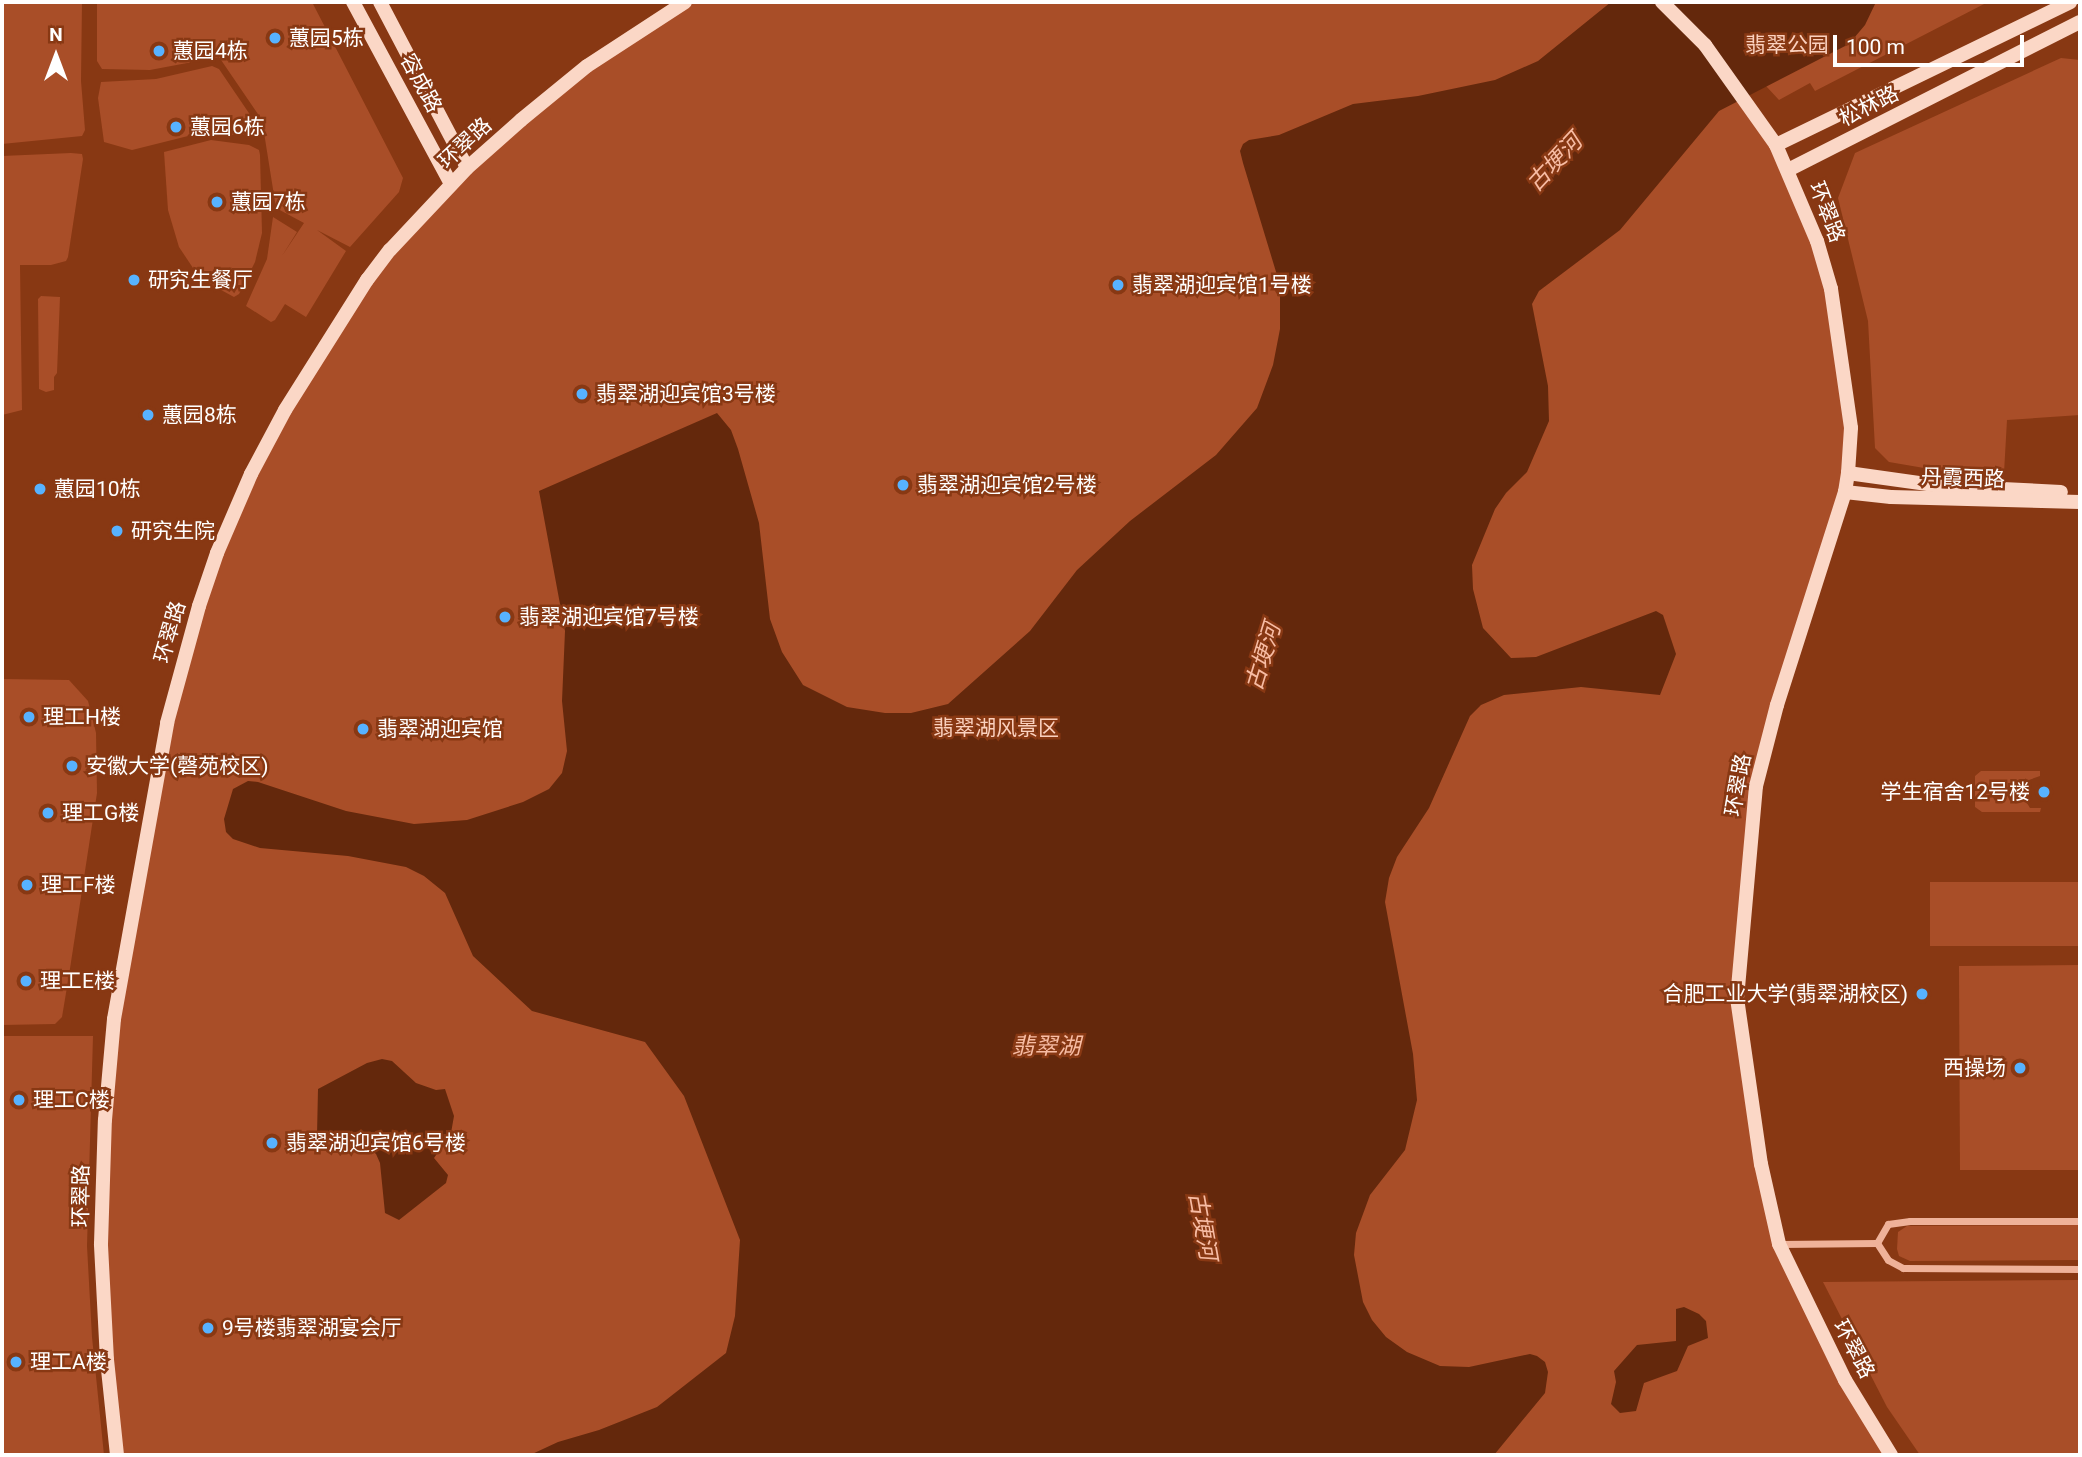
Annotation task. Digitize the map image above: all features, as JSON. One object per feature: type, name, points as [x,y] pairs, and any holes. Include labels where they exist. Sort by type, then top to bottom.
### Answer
[{"type":"street","name":"容成路","points":[[354,2],[451,184]]},
{"type":"street","name":"容成路","points":[[380,2],[467,168]]},
{"type":"street","name":"环翠路","points":[[117,1455],[102,1281],[103,1163],[108,1079],[122,962],[176,683],[198,606],[222,540],[251,474],[285,410],[367,280],[467,168],[587,66],[685,2]]},
{"type":"street","name":"环翠路","points":[[1662,2],[1705,44],[1776,145],[1817,241],[1831,289],[1851,428],[1848,473],[1845,492],[1777,705],[1756,786],[1737,998],[1761,1164],[1779,1244],[1845,1380],[1891,1455]]},
{"type":"street","name":"松林路","points":[[1776,145],[2070,2]]},
{"type":"street","name":"松林路","points":[[1788,170],[2080,22]]},
{"type":"street","name":"丹霞西路","points":[[1848,473],[1940,486],[2080,493]]},
{"type":"street","name":"丹霞西路","points":[[1845,492],[2080,502]]},
{"type":"street","points":[[1877,1243],[1888,1224],[1910,1220],[2080,1221]]},
{"type":"street","points":[[1779,1244],[1877,1243]]},
{"type":"street","points":[[1877,1243],[1888,1260],[1903,1268],[2080,1269]]},
{"type":"green space","points":[[2,2],[82,2],[81,81],[85,130],[82,136],[2,144]]},
{"type":"green space","points":[[97,2],[312,2],[403,178],[399,192],[350,247],[317,230],[346,251],[306,317],[285,304],[271,322],[246,306],[267,259],[273,217],[297,232],[282,256],[304,223],[276,208],[262,120],[219,57],[150,70],[102,69],[97,61]]},
{"type":"green space","name":"翡翠湖风景区","points":[[685,2],[1662,2],[1759,120],[1817,241],[1851,428],[1848,473],[1756,786],[1737,998],[1779,1244],[1891,1455],[117,1455],[110,1398],[105,1120],[167,723],[232,516],[367,280],[521,120]]},
{"type":"green space","name":"翡翠公园","points":[[1688,2],[1988,2],[1815,91],[1810,83],[1779,100]]},
{"type":"green space","points":[[2061,58],[2080,60],[2080,415],[2007,420],[2004,473],[1959,474],[1889,462],[1875,448],[1868,321],[1838,198],[1855,153]]},
{"type":"green space","points":[[212,66],[219,69],[255,122],[248,135],[192,135],[132,150],[104,142],[98,98],[101,82],[156,79]]},
{"type":"green space","points":[[211,140],[249,145],[259,150],[260,155],[262,233],[255,262],[239,294],[234,297],[210,284],[193,268],[179,247],[168,210],[164,152]]},
{"type":"green space","points":[[82,154],[83,159],[68,257],[66,261],[51,265],[20,265],[22,410],[2,415],[2,156]]},
{"type":"green space","points":[[41,296],[60,297],[57,373],[54,377],[54,390],[46,392],[39,389],[38,299]]},
{"type":"green space","points":[[2,679],[69,680],[88,701],[96,733],[97,793],[62,1017],[55,1024],[2,1025]]},
{"type":"green space","points":[[1981,771],[2040,771],[2040,776],[2026,781],[2027,803],[2030,808],[2041,808],[2040,812],[1982,812],[1975,807],[1975,776]]},
{"type":"green space","points":[[1930,882],[2080,882],[2080,946],[1930,946]]},
{"type":"green space","name":"西操场","points":[[2080,965],[2080,1170],[1960,1170],[1959,966]]},
{"type":"green space","points":[[2,1036],[93,1036],[87,1246],[92,1337],[104,1455],[2,1455]]},
{"type":"green space","points":[[2080,1225],[2080,1260],[1910,1261],[1899,1256],[1897,1249],[1898,1232],[1907,1226]]},
{"type":"green space","points":[[2080,1280],[2080,1455],[1920,1455],[1887,1407],[1823,1282]]},
{"type":"water","name":"翡翠湖","points":[[1611,2],[1876,2],[1865,25],[1849,44],[1719,111],[1620,230],[1539,291],[1532,304],[1548,386],[1549,421],[1527,472],[1506,493],[1495,509],[1472,565],[1473,589],[1483,628],[1511,658],[1536,657],[1656,611],[1663,615],[1676,654],[1660,695],[1581,687],[1504,695],[1481,705],[1470,716],[1429,808],[1397,857],[1389,878],[1385,902],[1413,1054],[1417,1100],[1405,1150],[1370,1195],[1356,1233],[1354,1255],[1363,1302],[1372,1320],[1386,1337],[1407,1352],[1440,1366],[1469,1367],[1530,1354],[1537,1356],[1545,1362],[1548,1372],[1545,1393],[1494,1455],[530,1455],[558,1442],[599,1430],[657,1407],[726,1353],[735,1316],[740,1240],[684,1096],[645,1042],[532,1011],[473,956],[445,893],[424,876],[406,867],[348,856],[260,848],[233,839],[226,832],[224,819],[233,789],[248,781],[258,782],[346,811],[414,824],[467,820],[523,802],[549,789],[562,773],[567,751],[562,701],[565,631],[539,491],[717,413],[731,430],[759,523],[770,619],[782,652],[803,685],[847,707],[885,713],[911,713],[948,704],[1030,631],[1077,570],[1130,521],[1216,455],[1257,408],[1273,365],[1280,329],[1280,285],[1243,163],[1240,151],[1243,144],[1249,140],[1279,135],[1353,104],[1418,96],[1495,80],[1538,61]]},
{"type":"water","points":[[382,1059],[392,1061],[416,1083],[436,1090],[445,1089],[454,1116],[451,1133],[434,1158],[448,1175],[446,1183],[399,1220],[385,1213],[380,1163],[376,1154],[370,1149],[317,1135],[318,1089],[367,1063]]},
{"type":"water","points":[[1684,1307],[1699,1314],[1706,1321],[1708,1338],[1688,1346],[1677,1371],[1644,1383],[1636,1411],[1620,1413],[1611,1404],[1616,1382],[1614,1371],[1637,1345],[1676,1341],[1676,1309]]},
{"type":"place","name":"蕙园5栋","points":[[275,38]]},
{"type":"place","name":"蕙园4栋","points":[[159,51]]},
{"type":"place","name":"蕙园6栋","points":[[176,127]]},
{"type":"place","name":"蕙园7栋","points":[[217,202]]},
{"type":"place","name":"研究生餐厅","points":[[134,280]]},
{"type":"place","name":"翡翠湖迎宾馆1号楼","points":[[1118,285]]},
{"type":"place","name":"翡翠湖迎宾馆3号楼","points":[[582,394]]},
{"type":"place","name":"蕙园8栋","points":[[148,415]]},
{"type":"place","name":"翡翠湖迎宾馆2号楼","points":[[903,485]]},
{"type":"place","name":"蕙园10栋","points":[[40,489]]},
{"type":"place","name":"研究生院","points":[[117,531]]},
{"type":"place","name":"翡翠湖迎宾馆7号楼","points":[[505,617]]},
{"type":"place","name":"理工H楼","points":[[29,717]]},
{"type":"place","name":"翡翠湖迎宾馆","points":[[363,729]]},
{"type":"place","name":"安徽大学(磬苑校区)","points":[[72,766]]},
{"type":"place","name":"学生宿舍12号楼","points":[[2044,792]]},
{"type":"place","name":"理工G楼","points":[[48,813]]},
{"type":"place","name":"理工F楼","points":[[27,885]]},
{"type":"place","name":"理工E楼","points":[[26,981]]},
{"type":"place","name":"合肥工业大学(翡翠湖校区)","points":[[1922,994]]},
{"type":"place","name":"西操场","points":[[2020,1068]]},
{"type":"place","name":"理工C楼","points":[[19,1100]]},
{"type":"place","name":"翡翠湖迎宾馆6号楼","points":[[272,1143]]},
{"type":"place","name":"9号楼翡翠湖宴会厅","points":[[208,1328]]},
{"type":"place","name":"理工A楼","points":[[16,1362]]},
{"type":"water label","name":"古埂河","points":[[1555,163]]},
{"type":"water label","name":"古埂河","points":[[1264,657]]},
{"type":"water label","name":"古埂河","points":[[1202,1226]]}]
